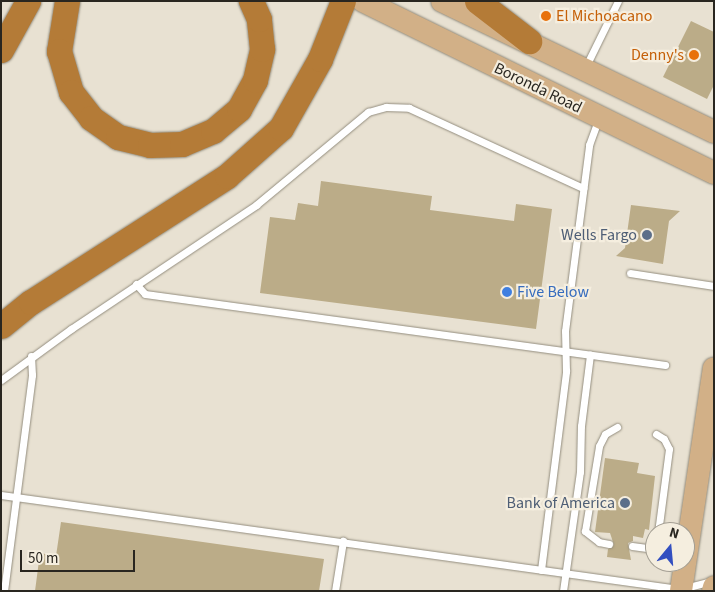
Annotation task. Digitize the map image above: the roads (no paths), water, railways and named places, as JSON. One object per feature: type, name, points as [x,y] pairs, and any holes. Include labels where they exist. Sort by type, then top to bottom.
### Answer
[{"type":"highway","points":[[1,50],[28,1]]},
{"type":"highway","points":[[67,1],[60,51],[70,92],[91,118],[118,137],[150,145],[182,144],[213,131],[239,109],[255,80],[262,49],[259,19],[251,1]]},
{"type":"highway","points":[[1,326],[31,302],[227,176],[280,128],[320,59],[343,1]]},
{"type":"highway","points":[[477,1],[529,41]]},
{"type":"main road","name":"Boronda Road","points":[[362,1],[714,172]]},
{"type":"main road","points":[[442,1],[529,41],[714,132]]},
{"type":"main road","points":[[682,590],[714,368]]},
{"type":"main road","points":[[713,591],[714,587]]},
{"type":"lane","points":[[585,69],[618,1]]},
{"type":"lane","points":[[1,380],[31,356],[256,205],[368,112],[386,107],[409,108],[584,188]]},
{"type":"lane","points":[[541,570],[568,352],[565,331],[589,145],[600,117]]},
{"type":"lane","points":[[630,272],[714,286]]},
{"type":"lane","points":[[136,284],[145,294],[665,365]]},
{"type":"lane","points":[[563,591],[580,472],[580,426],[590,355]]},
{"type":"lane","points":[[4,591],[32,375],[31,356]]},
{"type":"lane","points":[[609,544],[599,542],[585,530],[599,446],[605,434],[617,427]]},
{"type":"lane","points":[[656,434],[664,439],[669,449],[659,522]]},
{"type":"lane","points":[[1,495],[343,541],[682,590],[714,580]]},
{"type":"lane","points":[[335,591],[343,541]]},
{"type":"lane","points":[[632,546],[645,548]]},
{"type":"place","name":"El Michoacano","points":[[546,16]]},
{"type":"place","name":"Denny's","points":[[694,55]]},
{"type":"place","name":"Wells Fargo","points":[[647,235]]},
{"type":"place","name":"Five Below","points":[[507,292]]},
{"type":"place","name":"Bank of America","points":[[625,503]]}]
